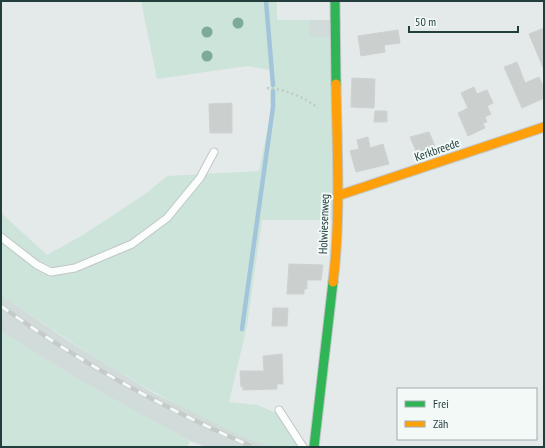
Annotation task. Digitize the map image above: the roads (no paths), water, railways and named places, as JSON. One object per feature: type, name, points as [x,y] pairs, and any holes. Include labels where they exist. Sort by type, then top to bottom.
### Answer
[{"type":"street","name":"Holwiesenweg","points":[[314,447],[336,257],[336,1]]},
{"type":"street","name":"Kerkbreede","points":[[337,196],[544,127]]},
{"type":"lane","points":[[1,237],[37,265],[51,272],[75,268],[132,244],[167,218],[200,178],[214,152]]},
{"type":"lane","points":[[279,410],[303,447]]},
{"type":"waterway","points":[[266,1],[273,85]]},
{"type":"waterway","points":[[242,329],[273,107],[273,91]]},
{"type":"railway","points":[[1,306],[61,346],[123,383],[187,417],[253,447]]}]
